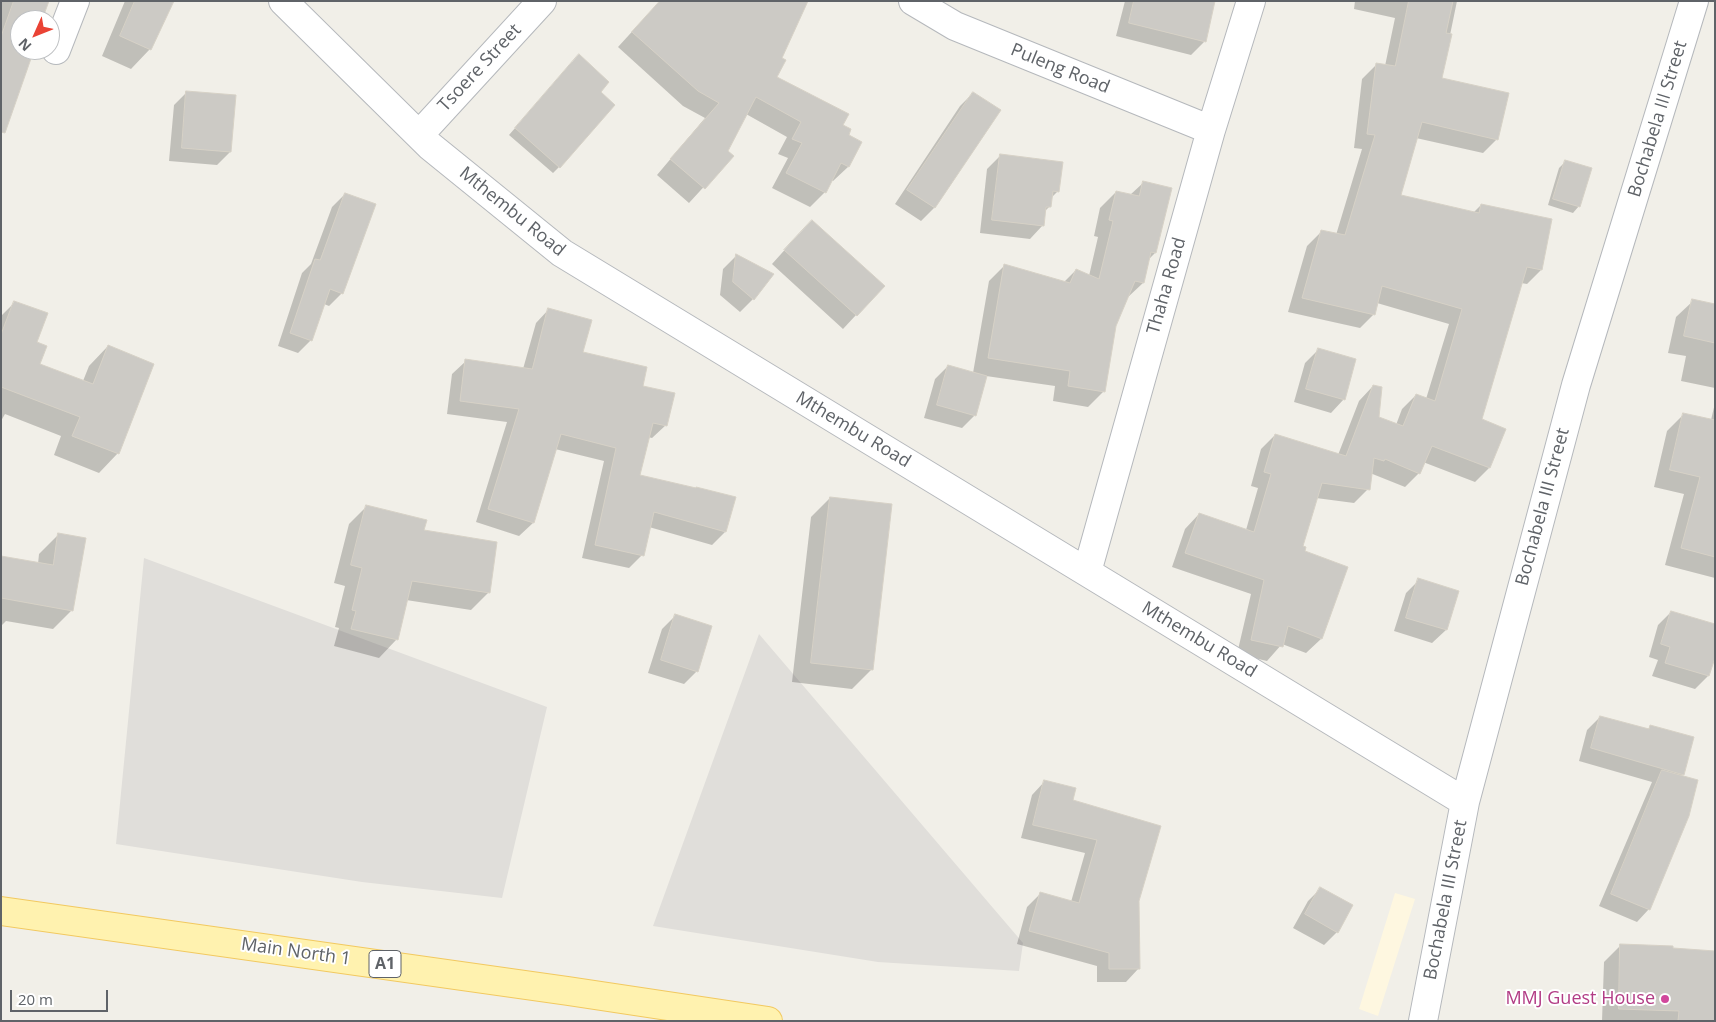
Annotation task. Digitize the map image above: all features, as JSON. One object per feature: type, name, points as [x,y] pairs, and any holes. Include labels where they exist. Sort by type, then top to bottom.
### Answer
[{"type":"main road","name":"Main North 1","points":[[1,911],[510,982],[768,1021]]},
{"type":"street","points":[[60,40],[75,1]]},
{"type":"street","name":"Mthembu Road","points":[[282,1],[419,135],[475,184],[562,253],[1465,802]]},
{"type":"street","name":"Tsoere Street","points":[[419,135],[542,1]]},
{"type":"street","name":"Puleng Road","points":[[913,1],[955,26],[1211,130]]},
{"type":"street","name":"Thaha Road","points":[[1087,572],[1211,130],[1251,1]]},
{"type":"street","name":"Bochabela III Street","points":[[1423,1021],[1465,802],[1576,386],[1694,1]]},
{"type":"shaded area","points":[[144,558],[547,707],[502,898],[362,882],[116,844]]},
{"type":"shaded area","points":[[759,634],[1023,943],[1019,971],[878,962],[653,926]]},
{"type":"shaded area","points":[[1395,893],[1415,899],[1378,1016],[1359,1009]]},
{"type":"building","points":[[14,1],[49,1],[46,10],[11,10]]},
{"type":"building","points":[[135,1],[174,1],[151,50],[120,36]]},
{"type":"building","points":[[660,1],[808,1],[782,58],[786,60],[777,77],[849,114],[843,125],[851,129],[849,135],[862,142],[849,167],[841,163],[826,193],[786,173],[802,143],[792,139],[801,122],[756,97],[728,151],[734,156],[705,189],[670,159],[719,103],[698,91],[632,32]]},
{"type":"building","points":[[1134,1],[1215,1],[1206,42],[1129,23]]},
{"type":"building","points":[[1409,1],[1453,1],[1446,33],[1452,34],[1442,78],[1509,93],[1498,140],[1422,122],[1401,195],[1479,213],[1481,204],[1552,219],[1542,270],[1527,267],[1482,419],[1506,429],[1490,468],[1432,446],[1420,474],[1385,459],[1384,461],[1374,458],[1370,490],[1322,483],[1303,546],[1306,547],[1305,551],[1348,567],[1322,639],[1288,626],[1283,647],[1251,640],[1264,580],[1185,553],[1199,513],[1254,532],[1271,474],[1264,472],[1275,434],[1346,456],[1373,385],[1382,387],[1379,417],[1403,426],[1416,394],[1435,401],[1462,309],[1382,286],[1375,315],[1302,298],[1321,230],[1345,235],[1375,135],[1367,134],[1376,63],[1395,66]]},
{"type":"building","points":[[10,12],[10,60],[31,60],[5,133],[1,132],[1,37]]},
{"type":"building","points":[[579,54],[609,82],[601,92],[615,105],[560,168],[515,128]]},
{"type":"building","points":[[186,91],[236,95],[231,152],[182,148]]},
{"type":"building","points":[[973,92],[1001,110],[935,208],[907,190]]},
{"type":"building","points":[[1000,154],[1063,162],[1059,192],[1053,191],[1051,207],[1046,207],[1044,226],[992,220]]},
{"type":"building","points":[[1565,160],[1592,168],[1580,207],[1553,199]]},
{"type":"building","points":[[1143,181],[1172,188],[1156,253],[1151,252],[1144,283],[1135,281],[1116,326],[1105,392],[1068,386],[1070,371],[988,358],[1004,264],[1070,283],[1076,269],[1099,279],[1113,221],[1109,220],[1116,191],[1139,196]]},
{"type":"building","points":[[345,193],[376,204],[343,294],[330,289],[312,341],[290,333],[315,259],[320,260]]},
{"type":"building","points":[[812,220],[885,286],[857,316],[784,250]]},
{"type":"building","points":[[736,254],[774,274],[754,300],[733,282]]},
{"type":"building","points":[[1692,299],[1715,304],[1715,343],[1684,336]]},
{"type":"building","points":[[14,301],[48,313],[37,342],[47,346],[40,364],[93,384],[108,345],[154,364],[119,454],[72,436],[80,417],[1,387],[1,335]]},
{"type":"building","points":[[548,308],[592,320],[583,352],[647,367],[643,386],[675,393],[667,426],[653,423],[640,475],[736,497],[726,532],[654,512],[644,556],[595,545],[616,448],[561,434],[534,523],[488,509],[519,409],[460,401],[465,359],[532,369]]},
{"type":"building","points":[[1318,348],[1356,359],[1345,400],[1306,389]]},
{"type":"building","points":[[948,365],[987,376],[976,416],[937,405]]},
{"type":"building","points":[[1683,413],[1715,420],[1715,557],[1681,548],[1700,477],[1670,470]]},
{"type":"building","points":[[830,497],[892,504],[873,670],[811,663]]},
{"type":"building","points":[[366,505],[427,520],[424,530],[497,542],[490,593],[412,581],[398,640],[351,629],[356,611],[352,610],[362,568],[351,565]]},
{"type":"building","points":[[58,533],[86,538],[73,611],[1,598],[1,556],[53,565]]},
{"type":"building","points":[[1418,578],[1459,591],[1447,630],[1406,618]]},
{"type":"building","points":[[1671,611],[1715,624],[1715,658],[1709,676],[1665,663],[1670,647],[1661,644]]},
{"type":"building","points":[[675,614],[712,626],[698,672],[661,660]]},
{"type":"building","points":[[1600,716],[1649,729],[1650,725],[1694,737],[1684,775],[1591,748]]},
{"type":"building","points":[[1662,770],[1698,780],[1689,816],[1650,910],[1611,894]]},
{"type":"building","points":[[1044,780],[1076,788],[1073,800],[1161,826],[1139,901],[1140,969],[1109,969],[1109,953],[1029,931],[1040,892],[1079,903],[1097,840],[1033,825]]},
{"type":"building","points":[[1320,887],[1353,905],[1338,933],[1305,914]]},
{"type":"building","points":[[1620,944],[1673,946],[1673,948],[1715,951],[1715,1021],[1678,1021],[1679,1011],[1619,1009]]},
{"type":"place","name":"MMJ Guest House","points":[[1665,999]]}]
